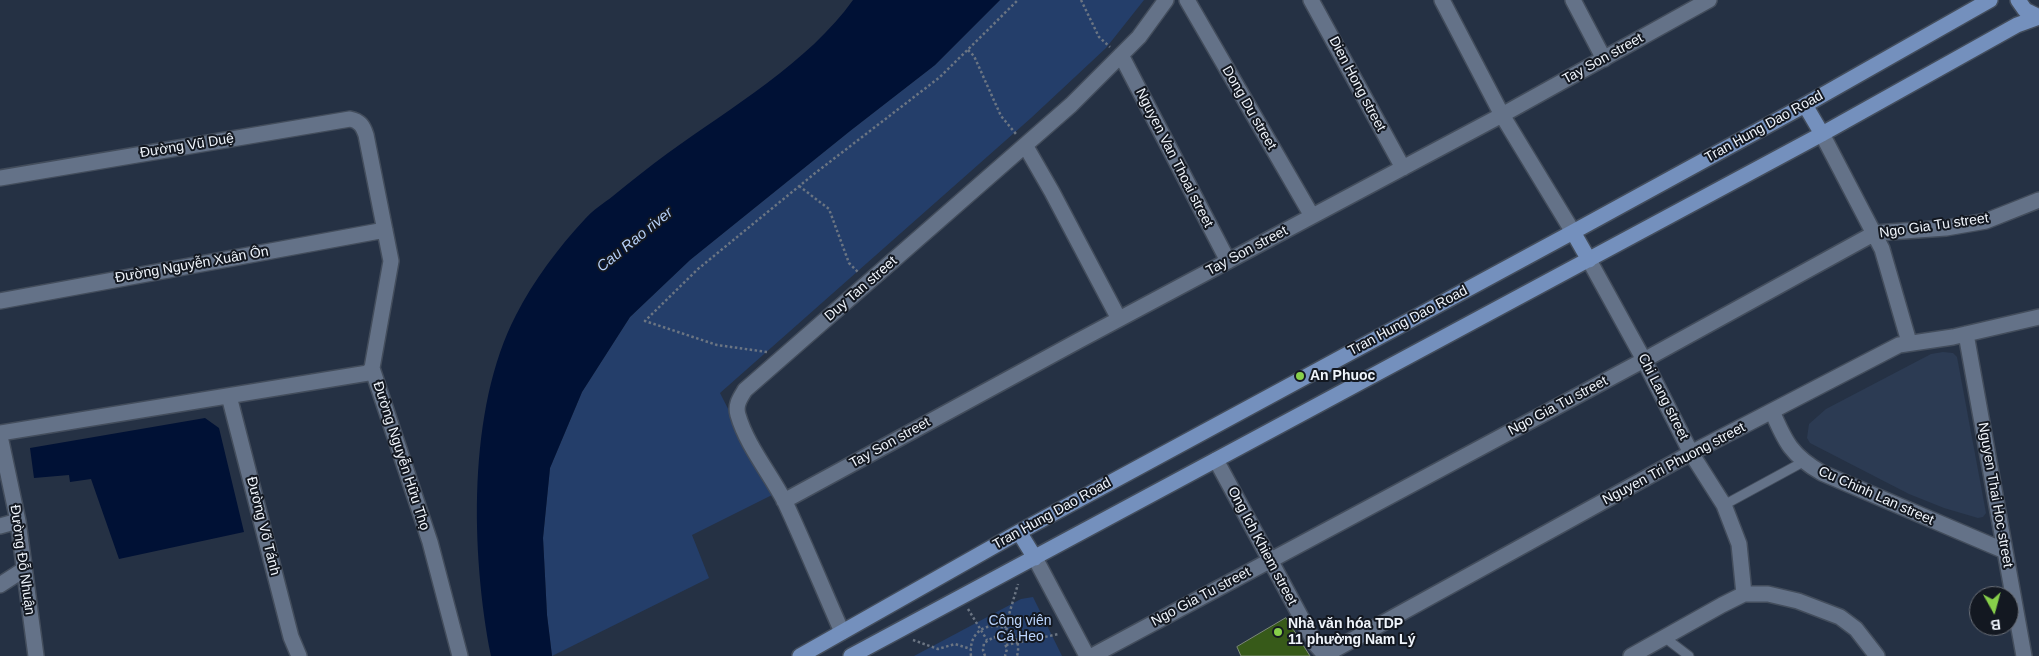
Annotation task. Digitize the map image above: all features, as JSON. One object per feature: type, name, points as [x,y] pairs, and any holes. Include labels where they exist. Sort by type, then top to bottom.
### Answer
[{"type":"main road","name":"Tran Hung Dao Road","points":[[800,656],[1020,532],[1573,232],[1990,0]]},
{"type":"main road","points":[[2018,0],[2025,10],[2039,17]]},
{"type":"main road","points":[[851,656],[1822,134],[2017,24],[2039,17]]},
{"type":"main road","points":[[1805,104],[1822,134]]},
{"type":"main road","points":[[1573,232],[1588,260]]},
{"type":"main road","points":[[1020,532],[1035,558]]},
{"type":"street","name":"Duy Tan street","points":[[842,632],[784,501],[747,434],[737,407],[739,399],[745,390],[1071,105],[1139,37],[1166,0]]},
{"type":"street","name":"Dong Du street","points":[[1187,0],[1312,216]]},
{"type":"street","name":"Dien Hong street","points":[[1311,0],[1403,168]]},
{"type":"street","points":[[1442,0],[1502,116],[1573,232]]},
{"type":"street","points":[[1573,0],[1604,59]]},
{"type":"street","name":"Tay Son street","points":[[784,501],[1119,319],[1502,116],[1709,0]]},
{"type":"street","name":"Nguyen Van Thoai street","points":[[1121,55],[1228,261]]},
{"type":"street","name":"Đường Vũ Duệ","points":[[0,178],[350,119],[356,120],[363,126],[366,136]]},
{"type":"street","points":[[1822,134],[1882,249],[1909,342]]},
{"type":"street","name":"Đường Nguyễn Hữu Thọ","points":[[366,136],[391,261],[372,368],[430,542],[459,656]]},
{"type":"street","points":[[1025,145],[1119,319]]},
{"type":"street","name":"Ngo Gia Tu street","points":[[1092,656],[1644,360],[1875,233],[1946,228],[1986,221],[2039,200]]},
{"type":"street","name":"Đường Nguyễn Xuân Ôn","points":[[0,301],[385,230]]},
{"type":"street","name":"Chi Lang street","points":[[1588,260],[1644,360],[1691,453],[1724,505],[1739,544],[1744,594]]},
{"type":"street","name":"Nguyen Tri Phuong street","points":[[1325,656],[1691,453],[1898,344],[1966,334],[2039,318]]},
{"type":"street","name":"Nguyen Thai Hoc street","points":[[1966,334],[2024,656]]},
{"type":"street","points":[[0,434],[368,373],[372,368]]},
{"type":"street","name":"Đường Võ Tánh","points":[[229,396],[291,637],[299,656]]},
{"type":"street","name":"Cu Chinh Lan street","points":[[1772,411],[1785,442],[1803,462],[1822,473],[2005,551]]},
{"type":"street","name":"Đường Đỗ Nhuận","points":[[0,434],[18,521],[23,570],[36,656]]},
{"type":"street","name":"Ong Ich Khiem street","points":[[1216,460],[1269,561],[1316,645],[1325,656]]},
{"type":"street","points":[[0,526],[18,521]]},
{"type":"street","points":[[1035,558],[1087,656]]},
{"type":"street","points":[[0,585],[23,570]]},
{"type":"street","points":[[1632,656],[1722,604],[1744,594],[1768,594],[1820,608],[1840,617],[1856,629],[1877,656]]},
{"type":"lane","points":[[1724,505],[1803,462]]},
{"type":"lane","points":[[1664,637],[1689,656]]},
{"type":"path","points":[[786,354],[718,346],[645,321],[698,269],[799,186],[940,77],[1018,0]]},
{"type":"path","points":[[1081,0],[1099,37],[1121,55]]},
{"type":"path","points":[[968,50],[974,56],[1001,116],[1025,145]]},
{"type":"path","points":[[799,186],[828,209],[849,263],[868,282]]},
{"type":"path","points":[[1010,588],[1024,581]]},
{"type":"path","points":[[1005,628],[1018,584]]},
{"type":"path","points":[[960,614],[976,605]]},
{"type":"path","points":[[968,609],[987,640]]},
{"type":"path","points":[[971,656],[972,642],[980,630],[995,625],[1005,628],[1014,635],[1018,643],[1017,656]]},
{"type":"path","points":[[1006,645],[1059,634],[1063,641]]},
{"type":"path","points":[[919,635],[911,639],[938,649],[955,644],[970,649]]},
{"type":"path","points":[[985,656],[983,647],[987,640],[994,637],[998,637],[1006,645],[1007,653],[1005,656]]},
{"type":"shaded area","points":[[1953,353],[1957,357],[1986,513],[1983,517],[1978,518],[1944,508],[1909,494],[1810,443],[1807,438],[1809,424],[1826,409],[1931,354]]},
{"type":"green space","points":[[1000,0],[1144,0],[1106,48],[1031,118],[720,393],[772,495],[692,535],[709,578],[552,656],[547,615],[543,538],[550,468],[582,392],[630,317],[690,260],[935,65]]},
{"type":"green space","name":"Công viên Cá Heo","points":[[1033,597],[1062,656],[914,656],[1021,599]]},
{"type":"water","name":"Cau Rao river","points":[[853,0],[1000,0],[935,65],[690,260],[630,317],[582,392],[550,468],[543,538],[547,615],[552,656],[491,656],[484,616],[477,528],[481,437],[489,394],[500,352],[523,302],[556,253],[591,213],[661,158],[742,102],[791,64],[835,23]]},
{"type":"water","points":[[205,418],[219,428],[244,532],[119,559],[91,479],[70,482],[69,475],[34,478],[30,448]]},
{"type":"building","name":"Nhà văn hóa TDP 11 phường Nam Lý","points":[[1286,618],[1310,656],[1241,656],[1237,647]]},
{"type":"place","name":"An Phuoc","points":[[1300,376]]},
{"type":"place","name":"Nhà văn hóa TDP 11 phường Nam Lý","points":[[1278,632]]}]
